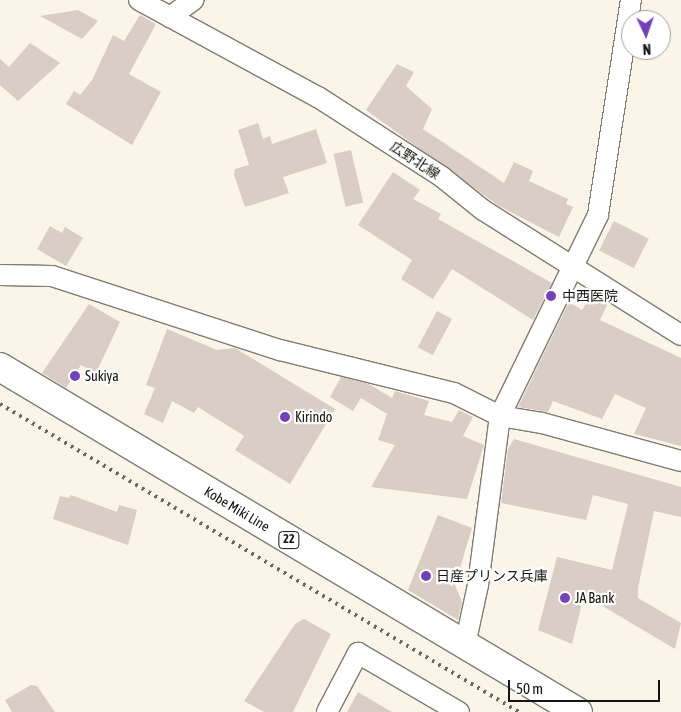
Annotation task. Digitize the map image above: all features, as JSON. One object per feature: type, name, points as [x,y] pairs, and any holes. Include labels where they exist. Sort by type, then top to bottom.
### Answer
[{"type":"main road","name":"Kobe Miki Line","points":[[0,367],[578,712]]},
{"type":"street","name":"広野北線","points":[[139,0],[318,97],[574,267],[681,335]]},
{"type":"street","points":[[170,17],[193,0]]},
{"type":"street","points":[[465,645],[478,584],[500,416],[598,215],[631,0]]},
{"type":"street","points":[[0,275],[52,276],[280,350],[454,393],[500,416],[542,423],[681,461]]},
{"type":"street","points":[[327,712],[358,653],[459,712]]},
{"type":"building","points":[[78,10],[98,21],[82,39],[40,16]]},
{"type":"building","points":[[140,15],[156,24],[129,74],[161,92],[132,145],[66,104],[74,91],[80,95],[92,80],[113,35],[124,41]]},
{"type":"building","points":[[30,43],[60,63],[18,101],[0,85],[0,59],[9,67]]},
{"type":"building","points":[[397,64],[414,72],[406,86],[432,109],[423,129],[504,183],[514,162],[533,171],[529,181],[568,199],[566,204],[573,207],[559,237],[499,206],[366,110]]},
{"type":"building","points":[[258,123],[263,139],[270,136],[272,144],[316,129],[327,163],[283,177],[289,193],[245,207],[234,175],[235,169],[249,165],[238,130]]},
{"type":"building","points":[[351,150],[363,203],[346,207],[333,154]]},
{"type":"building","points":[[393,172],[420,190],[413,199],[441,214],[438,219],[552,283],[533,320],[452,269],[433,299],[401,279],[412,260],[358,225]]},
{"type":"building","points":[[614,221],[649,239],[634,268],[599,250]]},
{"type":"building","points":[[50,226],[62,233],[65,227],[83,238],[66,266],[37,249]]},
{"type":"building","points":[[593,293],[608,303],[600,320],[681,358],[681,446],[634,434],[646,408],[615,394],[602,419],[553,401],[548,412],[518,407],[569,302],[582,310]]},
{"type":"building","points":[[89,304],[120,322],[96,373],[81,365],[66,388],[42,373]]},
{"type":"building","points":[[437,311],[452,319],[433,355],[418,347]]},
{"type":"building","points":[[167,329],[217,350],[235,348],[335,409],[290,484],[235,450],[244,436],[198,407],[194,413],[172,401],[163,423],[144,414],[155,388],[146,385]]},
{"type":"building","points":[[341,377],[369,384],[392,398],[395,391],[429,401],[424,415],[452,422],[459,410],[473,417],[463,436],[484,445],[467,499],[371,487],[395,445],[378,440],[387,414],[361,398],[353,411],[330,397]]},
{"type":"building","points":[[514,439],[681,487],[681,517],[654,511],[638,588],[638,598],[681,623],[675,649],[584,595],[572,644],[538,630],[557,557],[612,570],[628,504],[593,495],[586,520],[501,503],[508,449]]},
{"type":"building","points":[[71,495],[117,512],[119,505],[137,510],[128,545],[53,519],[60,496],[69,498]]},
{"type":"building","points":[[438,515],[472,528],[455,585],[462,602],[458,620],[408,590]]},
{"type":"building","points":[[304,619],[331,634],[293,712],[264,712],[244,701],[295,624]]},
{"type":"building","points":[[31,685],[37,686],[55,712],[12,712],[5,700]]},
{"type":"building","points":[[358,692],[392,712],[347,712]]},
{"type":"railway","points":[[0,404],[519,712]]},
{"type":"place","name":"中西医院","points":[[551,296]]},
{"type":"place","name":"Sukiya","points":[[75,376]]},
{"type":"place","name":"Kirindo","points":[[285,417]]},
{"type":"place","name":"日産プリンス兵庫","points":[[426,576]]},
{"type":"place","name":"JA Bank","points":[[565,598]]}]
